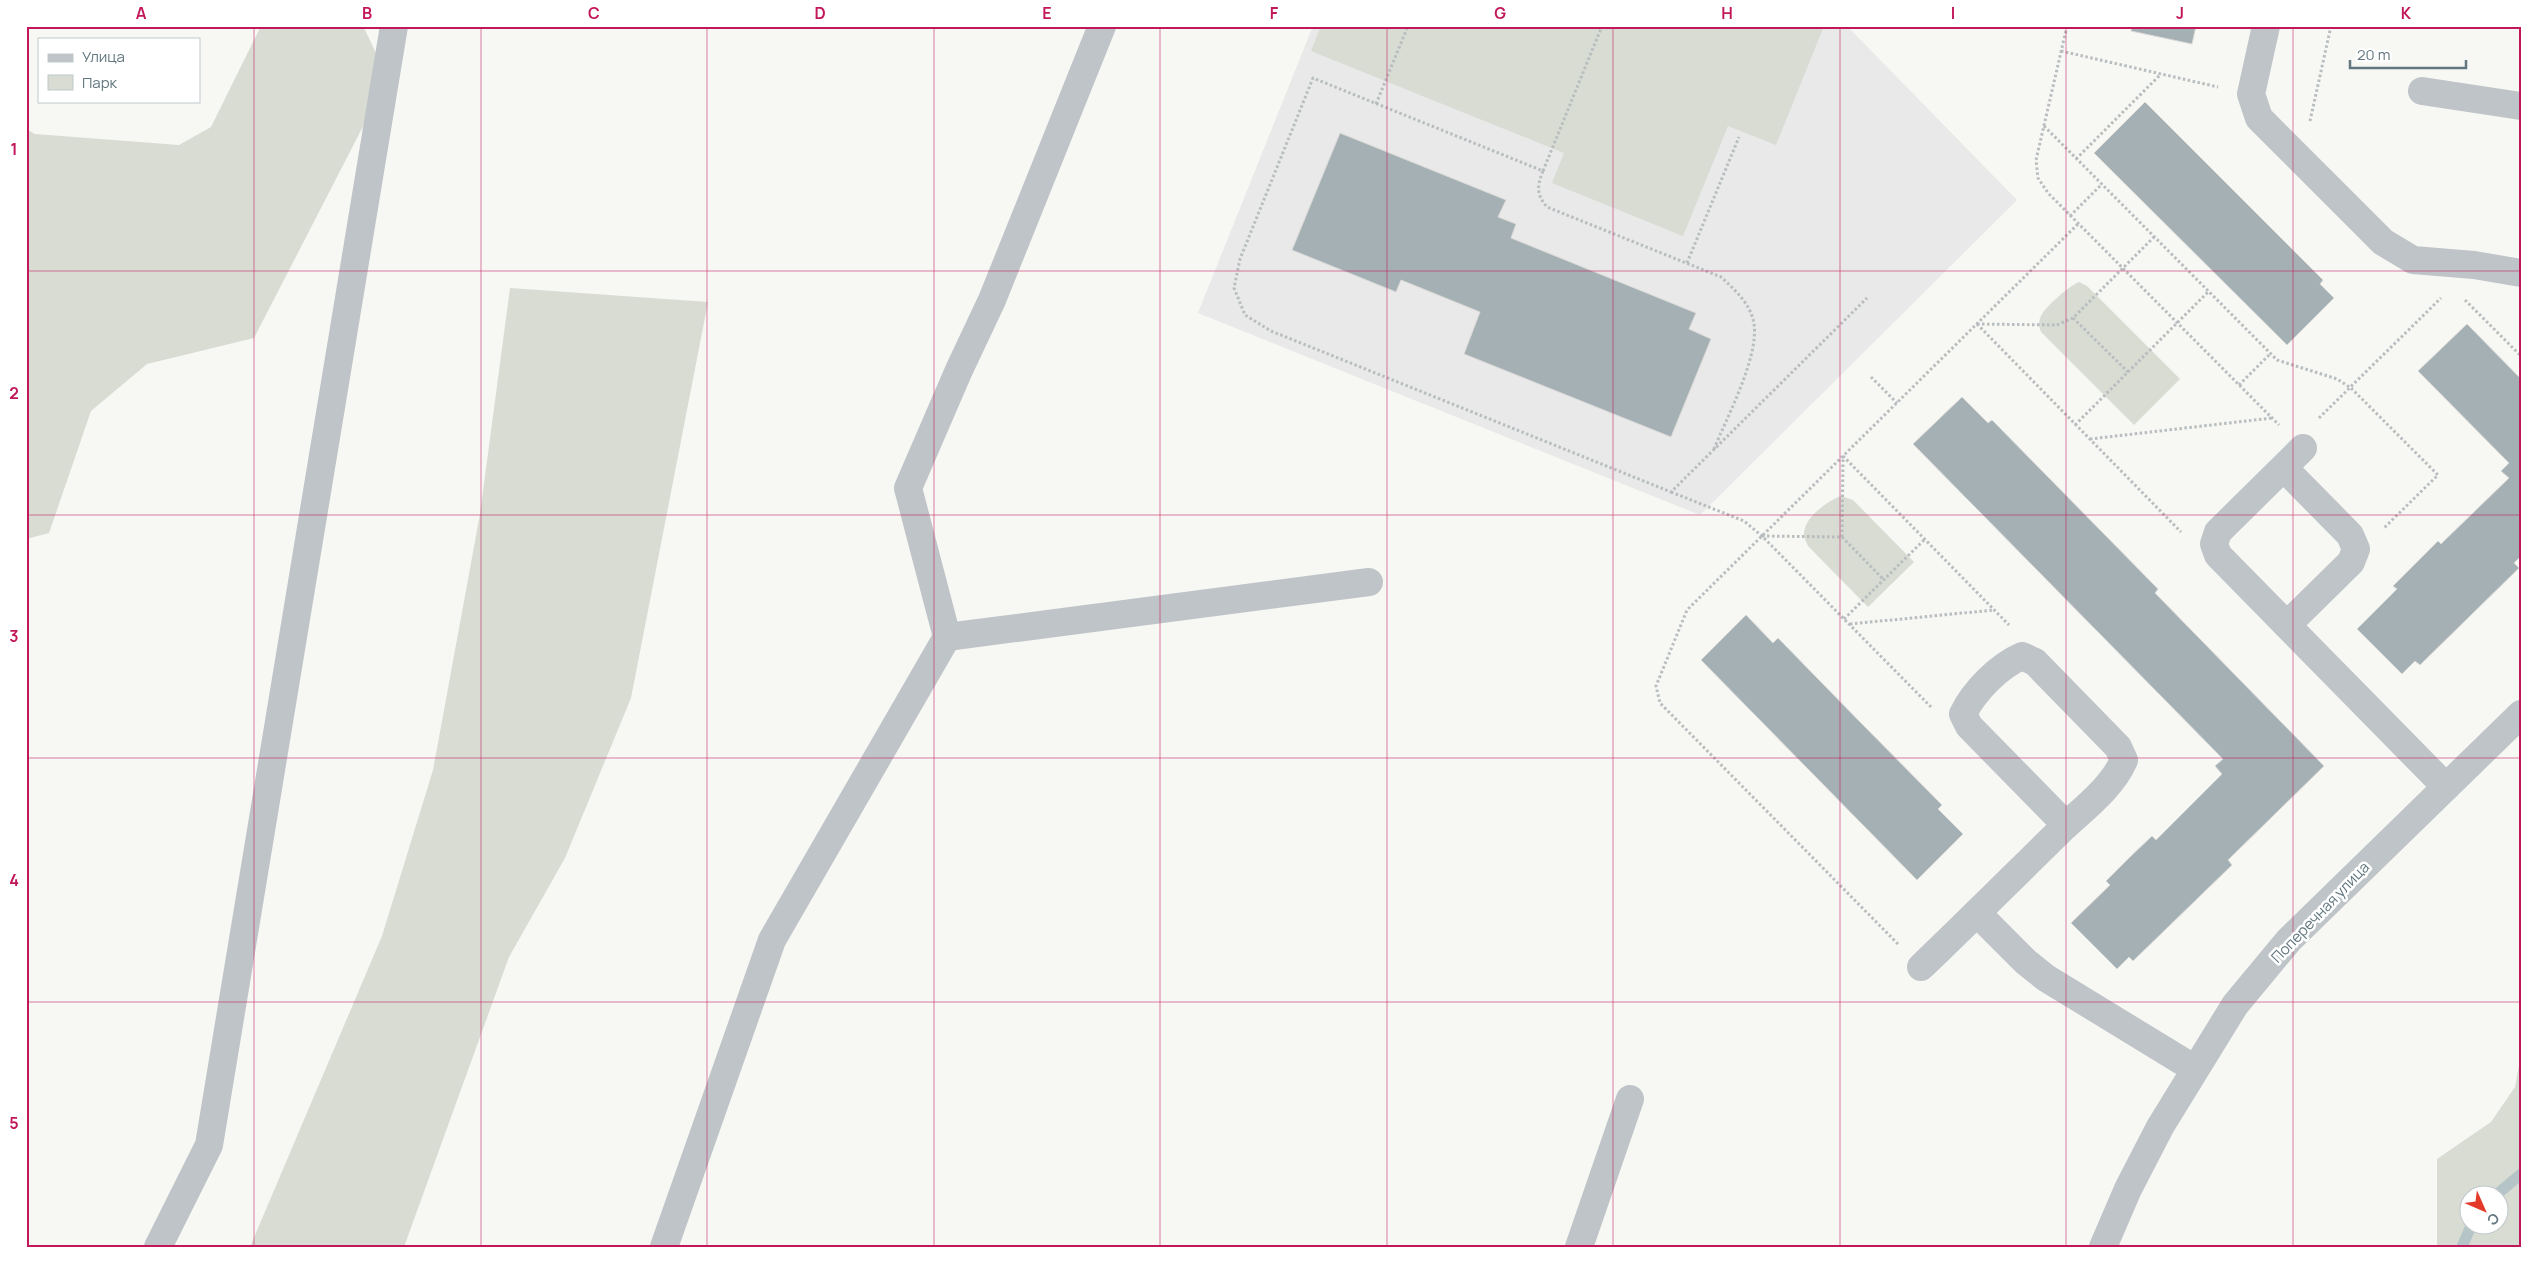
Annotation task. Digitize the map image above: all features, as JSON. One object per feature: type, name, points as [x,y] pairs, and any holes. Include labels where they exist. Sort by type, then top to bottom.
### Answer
[{"type":"street","points":[[158,1247],[209,1145],[394,26]]},
{"type":"street","points":[[664,1247],[772,940],[947,637],[908,488],[959,370],[992,300],[1102,26]]},
{"type":"street","points":[[2266,26],[2251,94],[2259,118],[2383,242],[2413,260],[2474,265],[2521,273]]},
{"type":"street","points":[[2422,91],[2521,106]]},
{"type":"street","points":[[2299,445],[2284,468],[2218,532],[2214,544],[2218,554],[2446,787]]},
{"type":"street","points":[[2284,468],[2350,535],[2356,549],[2350,562],[2286,625]]},
{"type":"street","points":[[947,637],[1369,582]]},
{"type":"street","points":[[1921,967],[2119,774],[2124,760],[2118,747],[2112,740],[2035,662],[2022,656],[2009,662],[1969,702],[1963,714],[1969,726],[2066,825]]},
{"type":"street","name":"Поперечная улица","points":[[2103,1247],[2128,1189],[2160,1127],[2235,1006],[2289,940],[2521,714]]},
{"type":"street","points":[[1977,912],[2026,962],[2046,978],[2195,1069]]},
{"type":"street","points":[[1579,1247],[1630,1099]]},
{"type":"path","points":[[1376,104],[1408,26]]},
{"type":"path","points":[[1602,26],[1543,171],[1538,185],[1539,198],[1547,206],[1721,277],[1742,297],[1754,324],[1753,352],[1714,450]]},
{"type":"path","points":[[2066,26],[2036,160],[2038,178],[2048,193],[2070,216],[2299,445],[2351,388],[2474,265]]},
{"type":"path","points":[[2301,160],[2331,26]]},
{"type":"path","points":[[2061,51],[2251,94]]},
{"type":"path","points":[[2076,159],[2161,74]]},
{"type":"path","points":[[1543,171],[1313,78],[1240,259],[1234,288],[1245,315],[1270,331],[1744,521],[1762,536],[1931,707],[1963,714]]},
{"type":"path","points":[[2044,126],[2277,360],[2337,379],[2351,388],[2438,475],[2371,541],[2356,549]]},
{"type":"path","points":[[1688,263],[1739,137]]},
{"type":"path","points":[[2070,216],[2102,184]]},
{"type":"path","points":[[1921,967],[1660,702],[1656,686],[1687,610],[2078,224]]},
{"type":"path","points":[[1977,324],[2057,325],[2073,318],[2154,237]]},
{"type":"path","points":[[2452,287],[2521,356]]},
{"type":"path","points":[[2076,425],[2209,292]]},
{"type":"path","points":[[1671,492],[1867,298]]},
{"type":"path","points":[[2073,318],[2128,372]]},
{"type":"path","points":[[1977,324],[2183,534],[2214,544]]},
{"type":"path","points":[[2239,385],[2271,353]]},
{"type":"path","points":[[1871,377],[1897,403]]},
{"type":"path","points":[[2090,439],[2272,418]]},
{"type":"path","points":[[1842,537],[1843,456]]},
{"type":"path","points":[[1843,456],[2012,628],[2022,656]]},
{"type":"path","points":[[1762,536],[1842,537],[1884,580]]},
{"type":"path","points":[[1844,619],[1924,539]]},
{"type":"path","points":[[1850,624],[1994,610]]},
{"type":"shaded area","points":[[1313,26],[1847,26],[2017,200],[1700,515],[1198,313]]},
{"type":"green space","points":[[261,26],[359,26],[365,30],[388,78],[254,338],[147,364],[91,411],[49,533],[26,539],[26,129],[35,134],[179,145],[211,127]]},
{"type":"green space","points":[[1321,26],[1824,26],[1776,145],[1728,126],[1683,236],[1552,183],[1564,153],[1311,51]]},
{"type":"green space","points":[[2079,282],[2087,286],[2180,379],[2134,425],[2041,332],[2039,322],[2043,312],[2064,292]]},
{"type":"green space","points":[[510,288],[708,302],[631,698],[565,858],[509,957],[404,1247],[250,1247],[382,936],[433,770],[480,514]]},
{"type":"green space","points":[[1841,496],[1853,500],[1914,562],[1868,607],[1808,546],[1804,537],[1805,528],[1812,516]]},
{"type":"green space","points":[[2521,1055],[2521,1247],[2437,1247],[2437,1159],[2491,1122],[2515,1087]]},
{"type":"building","points":[[2132,26],[2196,26],[2192,44],[2131,31]]},
{"type":"building","points":[[2145,102],[2323,280],[2320,284],[2334,298],[2287,345],[2094,153]]},
{"type":"building","points":[[1340,133],[1506,200],[1498,217],[1516,224],[1511,238],[1696,313],[1689,329],[1711,339],[1671,437],[1464,354],[1480,312],[1401,280],[1396,292],[1292,250]]},
{"type":"building","points":[[2467,324],[2521,379],[2521,556],[2514,563],[2519,568],[2420,665],[2415,661],[2402,674],[2357,629],[2397,589],[2393,586],[2438,541],[2441,544],[2509,478],[2501,471],[2509,463],[2418,371]]},
{"type":"building","points":[[1962,397],[1988,423],[1992,420],[2158,589],[2155,593],[2324,766],[2228,860],[2232,865],[2133,961],[2129,957],[2117,969],[2071,923],[2110,885],[2106,881],[2129,858],[2152,836],[2156,840],[2222,774],[2215,766],[2223,759],[1913,444]]},
{"type":"building","points":[[1746,615],[1773,643],[1778,638],[1942,805],[1938,809],[1963,834],[1917,880],[1701,660]]},
{"type":"waterway","points":[[2507,1186],[2521,1174]]},
{"type":"waterway","points":[[2462,1247],[2467,1236]]}]
